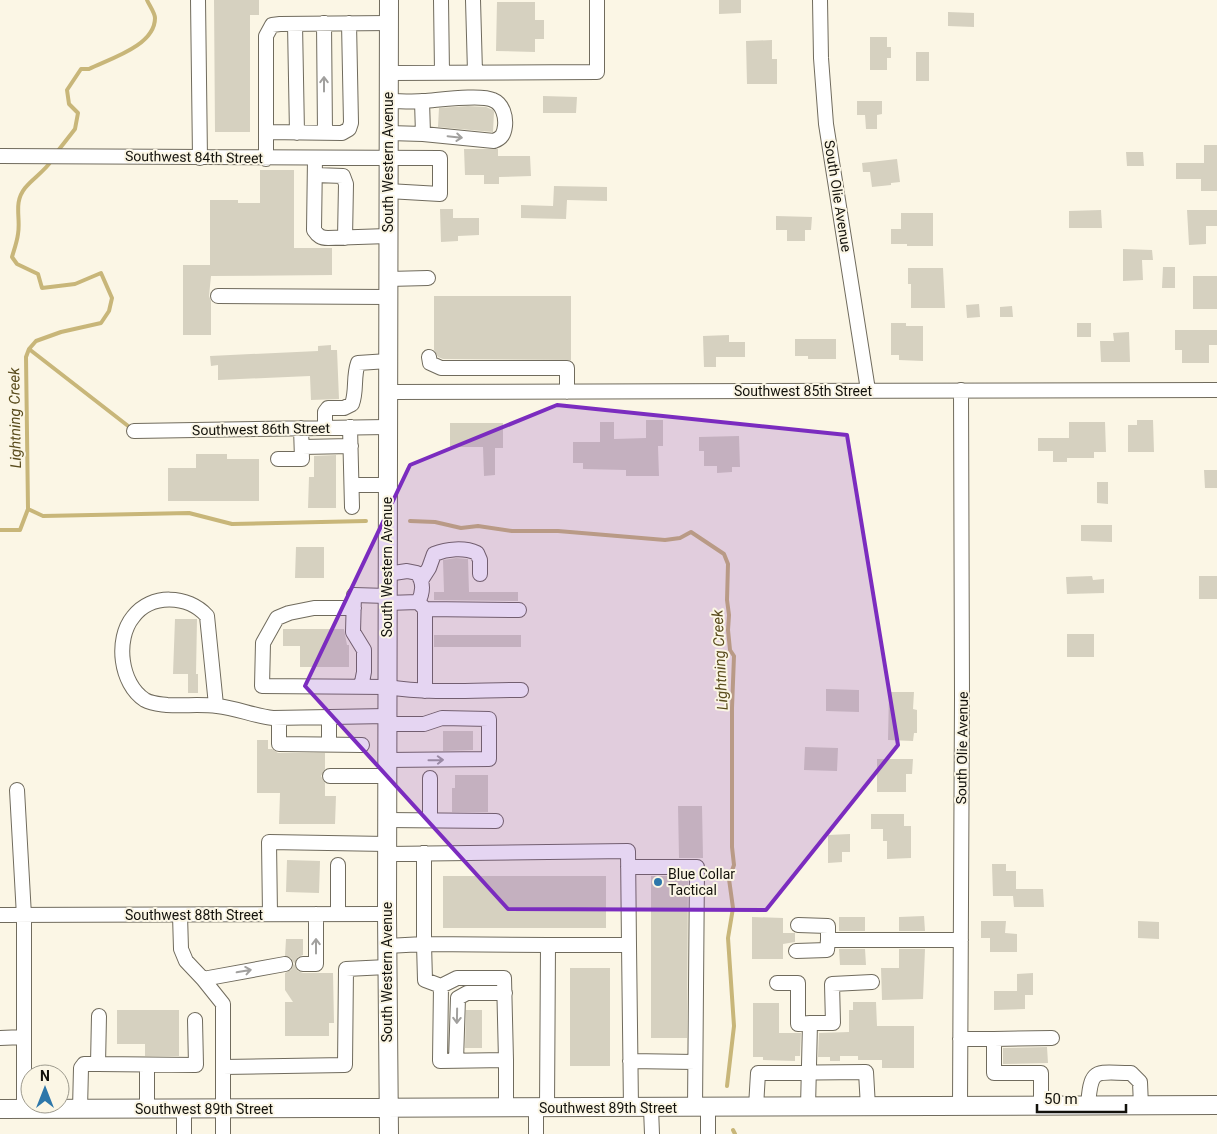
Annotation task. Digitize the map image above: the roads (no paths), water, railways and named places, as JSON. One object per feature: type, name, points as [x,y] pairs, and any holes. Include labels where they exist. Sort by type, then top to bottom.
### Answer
[{"type":"main road","name":"South Western Avenue","points":[[389,0],[387,485],[389,1134]]},
{"type":"main road","name":"Southwest 89th Street","points":[[70,1109],[1217,1105]]},
{"type":"main road","name":"Southwest 89th Street","points":[[0,1109],[20,1109]]},
{"type":"street","points":[[198,0],[200,158]]},
{"type":"street","points":[[441,0],[442,72]]},
{"type":"street","points":[[473,0],[475,72]]},
{"type":"street","points":[[389,73],[598,72],[597,0]]},
{"type":"street","name":"South Olie Avenue","points":[[820,0],[821,58],[826,124],[868,390]]},
{"type":"street","points":[[324,23],[324,133]]},
{"type":"street","points":[[266,132],[342,133],[349,130],[351,123],[350,23]]},
{"type":"street","points":[[266,159],[266,36],[272,25],[389,23]]},
{"type":"street","points":[[295,24],[297,133]]},
{"type":"street","points":[[389,101],[483,98],[494,100],[502,108],[505,121],[504,132],[500,138],[494,141],[423,134],[389,133]]},
{"type":"street","points":[[422,101],[423,134]]},
{"type":"street","name":"Southwest 84th Street","points":[[0,156],[266,159],[440,158],[440,194],[388,191]]},
{"type":"street","points":[[315,158],[314,230],[322,238],[388,236]]},
{"type":"street","points":[[315,175],[343,176],[346,184],[345,238]]},
{"type":"street","points":[[388,279],[428,278]]},
{"type":"street","points":[[218,296],[388,297]]},
{"type":"street","points":[[429,357],[430,363],[441,368],[567,368],[567,392]]},
{"type":"street","points":[[325,428],[324,412],[328,408],[344,408],[352,404],[355,396],[355,370],[358,363],[388,361]]},
{"type":"street","name":"South Olie Avenue","points":[[960,1107],[961,390]]},
{"type":"street","name":"Southwest 85th Street","points":[[388,392],[1217,390]]},
{"type":"street","points":[[350,427],[352,507]]},
{"type":"street","name":"Southwest 86th Street","points":[[134,431],[388,427]]},
{"type":"street","points":[[278,459],[302,459],[301,428]]},
{"type":"street","points":[[302,446],[351,446]]},
{"type":"street","points":[[352,485],[387,485]]},
{"type":"street","points":[[425,690],[422,579],[434,554],[449,550],[470,550],[477,553],[480,560],[480,574]]},
{"type":"street","points":[[387,574],[417,573],[422,579]]},
{"type":"street","points":[[361,687],[364,672],[364,650],[354,632],[354,595],[422,605],[519,610]]},
{"type":"street","points":[[216,705],[207,616],[200,608],[189,602],[174,599],[157,601],[143,608],[133,617],[127,627],[124,637],[123,662],[126,676],[133,688],[145,700],[157,704],[216,705],[256,716],[279,718],[329,717],[424,724],[442,718],[489,719],[489,759],[387,768],[330,776]]},
{"type":"street","points":[[354,608],[314,608],[289,613],[277,618],[263,643],[262,686],[387,687],[404,690],[520,690]]},
{"type":"street","points":[[364,650],[387,650]]},
{"type":"street","points":[[329,717],[329,745]]},
{"type":"street","points":[[279,718],[279,744],[362,745]]},
{"type":"street","points":[[430,778],[430,820]]},
{"type":"street","points":[[17,790],[24,916],[24,1064]]},
{"type":"street","points":[[387,820],[496,821]]},
{"type":"street","points":[[270,914],[269,842],[424,853],[628,851],[631,1108]]},
{"type":"street","points":[[424,853],[425,980],[441,986],[458,978],[504,978],[506,1108]]},
{"type":"street","points":[[338,865],[338,914]]},
{"type":"street","points":[[628,867],[697,867],[695,1062],[701,1108],[708,1134]]},
{"type":"street","points":[[303,964],[316,964],[316,914]]},
{"type":"street","name":"Southwest 88th Street","points":[[1,915],[387,914]]},
{"type":"street","points":[[180,915],[181,949],[186,961],[223,1004],[223,1134]]},
{"type":"street","points":[[796,951],[827,950],[828,940],[828,926],[798,926]]},
{"type":"street","points":[[828,940],[961,940]]},
{"type":"street","points":[[387,946],[424,944],[629,945]]},
{"type":"street","points":[[536,1134],[542,1108],[548,945]]},
{"type":"street","points":[[203,979],[285,964]]},
{"type":"street","points":[[223,1067],[345,1065],[346,969],[387,967]]},
{"type":"street","points":[[777,983],[798,983],[798,1024],[832,1023],[832,984],[872,982]]},
{"type":"street","points":[[441,986],[440,1061],[506,1060]]},
{"type":"street","points":[[456,1061],[458,998],[467,993],[505,993]]},
{"type":"street","points":[[98,1064],[100,1016]]},
{"type":"street","points":[[80,1109],[81,1068],[84,1064],[196,1065],[195,1020]]},
{"type":"street","points":[[808,1107],[810,1023]]},
{"type":"street","points":[[0,1038],[24,1037]]},
{"type":"street","points":[[960,1039],[1052,1038]]},
{"type":"street","points":[[994,1039],[994,1073],[1041,1073],[1041,1106]]},
{"type":"street","points":[[630,1061],[695,1062]]},
{"type":"street","points":[[147,1065],[147,1108]]},
{"type":"street","points":[[756,1107],[758,1073],[866,1072],[868,1107]]},
{"type":"street","points":[[1088,1106],[1092,1077],[1099,1073],[1131,1073],[1140,1082],[1141,1106]]},
{"type":"street","points":[[652,1108],[652,1134]]},
{"type":"street","points":[[184,1109],[184,1134]]},
{"type":"waterway","name":"Lightning Creek","points":[[57,152],[75,129],[78,113],[69,104],[67,90],[81,69],[89,69],[119,56],[148,36],[153,28],[155,18],[147,0]]},
{"type":"waterway","name":"Lightning Creek","points":[[0,530],[20,530],[28,509],[26,357],[29,349],[36,341],[61,332],[101,323],[109,311],[112,298],[101,273],[75,284],[42,288],[38,274],[17,264],[12,257],[19,228],[18,205],[21,194],[28,184],[52,160]]},
{"type":"waterway","points":[[29,349],[132,429]]},
{"type":"waterway","name":"Lightning Creek","points":[[28,509],[43,516],[189,513],[232,524],[366,521]]},
{"type":"waterway","name":"Lightning Creek","points":[[410,521],[435,522],[461,528],[478,526],[512,531],[558,531],[665,540],[680,538],[691,532],[724,554],[728,564],[728,630],[730,650],[734,656],[732,708],[732,847],[734,865],[729,879],[733,908],[728,938],[734,1026],[727,1086]]},
{"type":"waterway","name":"Lightning Creek","points":[[733,1130],[735,1134]]},
{"type":"place","name":"Blue Collar Tactical","points":[[658,882]]}]
